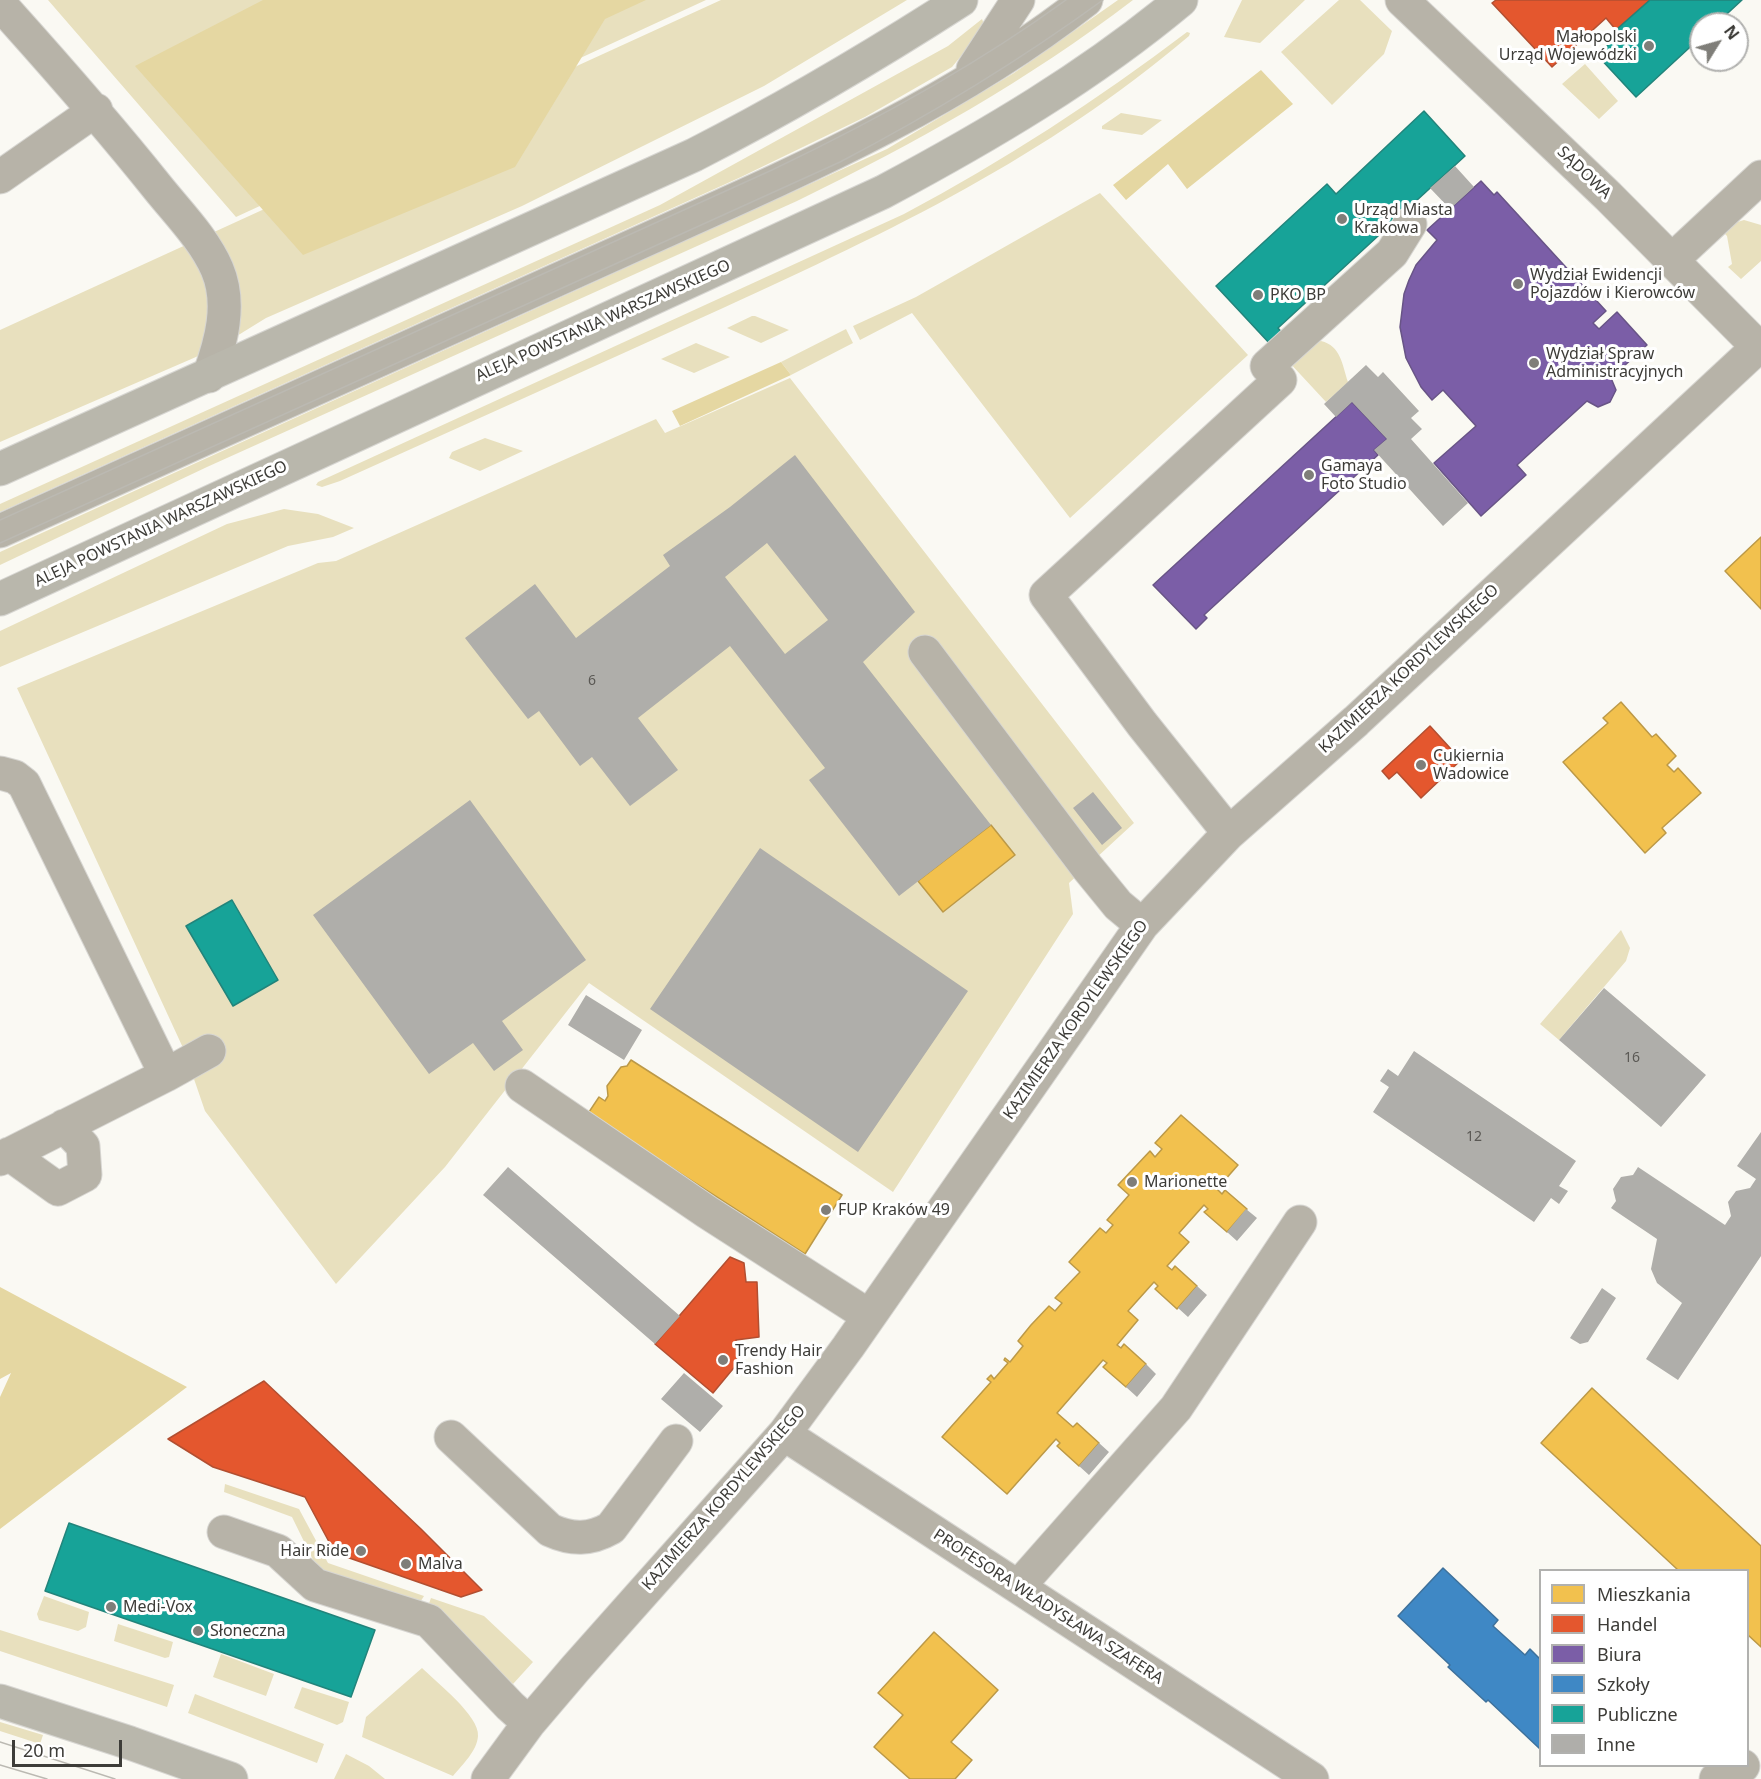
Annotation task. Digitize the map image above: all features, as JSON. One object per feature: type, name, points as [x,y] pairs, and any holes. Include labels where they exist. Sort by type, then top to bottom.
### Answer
[{"type":"main road","points":[[0,469],[694,155],[778,112],[859,66],[961,0]]},
{"type":"main road","name":"ALEJA POWSTANIA WARSZAWSKIEGO","points":[[0,599],[883,192],[959,152],[1082,75],[1181,0]]},
{"type":"main road","points":[[3,1702],[231,1779]]},
{"type":"street","points":[[963,82],[982,58],[1018,0]]},
{"type":"street","points":[[0,531],[778,180],[878,130],[963,82],[1086,0]]},
{"type":"street","name":"SĄDOWA","points":[[1402,0],[1760,348]]},
{"type":"street","points":[[0,4],[96,110],[195,234],[217,269],[223,291],[224,317],[219,347],[209,376]]},
{"type":"street","points":[[0,177],[96,110]]},
{"type":"street","points":[[1672,260],[1761,177]]},
{"type":"street","points":[[1229,833],[1142,724],[1046,595],[1280,380],[1267,366],[1392,253],[1410,224]]},
{"type":"street","name":"KAZIMIERZA KORDYLEWSKIEGO","points":[[488,1779],[529,1723],[665,1566],[784,1434],[1142,925],[1229,833],[1356,721],[1760,348]]},
{"type":"street","points":[[925,652],[1087,867],[1119,905],[1142,925]]},
{"type":"street","points":[[0,773],[15,777],[24,784],[166,1075]]},
{"type":"street","points":[[5,1156],[209,1051]]},
{"type":"street","points":[[522,1086],[707,1212],[869,1316]]},
{"type":"street","points":[[5,1156],[58,1189],[85,1175],[83,1146],[64,1126]]},
{"type":"street","points":[[1018,1587],[1176,1408],[1300,1222]]},
{"type":"street","name":"PROFESORA WŁADYSŁAWA SZAFERA","points":[[784,1434],[1312,1779]]},
{"type":"street","points":[[451,1437],[550,1530],[565,1537],[582,1538],[597,1536],[611,1528],[676,1441]]},
{"type":"street","points":[[224,1532],[278,1551],[315,1585],[429,1621],[529,1723]]},
{"type":"street","points":[[1716,1779],[1741,1767]]},
{"type":"shaded area","points":[[48,0],[706,0],[236,217]]},
{"type":"shaded area","points":[[263,0],[646,0],[605,19],[515,167],[303,255],[135,66]]},
{"type":"shaded area","points":[[721,0],[907,0],[764,86],[522,206],[266,318],[219,347],[0,442],[0,330]]},
{"type":"shaded area","points":[[1118,0],[1133,0],[1093,30],[1011,84],[885,157],[797,201],[207,467],[0,565],[0,552],[887,149],[1014,73]]},
{"type":"shaded area","points":[[1242,0],[1305,0],[1260,43],[1224,37]]},
{"type":"shaded area","points":[[1339,0],[1360,0],[1392,31],[1384,54],[1332,105],[1281,52]]},
{"type":"shaded area","points":[[982,19],[985,27],[952,67],[865,117],[741,177],[0,512],[0,504],[660,205],[948,46]]},
{"type":"shaded area","points":[[1187,32],[1190,33],[1189,36],[1135,80],[1079,119],[1023,155],[907,220],[723,308],[340,481],[322,487],[316,485],[318,482],[904,214],[978,173],[1049,129],[1119,82]]},
{"type":"shaded area","points":[[1585,64],[1618,101],[1599,119],[1562,84]]},
{"type":"shaded area","points":[[1261,70],[1293,104],[1187,189],[1168,164],[1126,200],[1113,185]]},
{"type":"shaded area","points":[[1121,113],[1162,120],[1142,135],[1102,129],[1102,126]]},
{"type":"shaded area","points":[[1100,193],[1248,355],[1070,518],[912,313],[860,340],[853,326],[916,297]]},
{"type":"shaded area","points":[[1744,220],[1761,225],[1761,261],[1741,279],[1728,267],[1732,264],[1727,236],[1723,232],[1734,223]]},
{"type":"shaded area","points":[[752,316],[789,330],[761,343],[727,328]]},
{"type":"shaded area","points":[[846,329],[853,343],[791,375],[781,362]]},
{"type":"shaded area","points":[[1321,341],[1328,343],[1337,351],[1348,382],[1326,402],[1288,361],[1311,344]]},
{"type":"shaded area","points":[[696,343],[730,357],[694,373],[661,359]]},
{"type":"shaded area","points":[[781,362],[791,375],[680,426],[672,411]]},
{"type":"shaded area","points":[[790,378],[1134,823],[1069,883],[1073,914],[893,1192],[589,983],[445,1167],[336,1284],[205,1111],[184,1050],[17,688],[318,563],[336,561],[656,419],[665,433]]},
{"type":"shaded area","points":[[485,438],[523,451],[480,471],[449,458],[452,452]]},
{"type":"shaded area","points":[[284,509],[318,514],[354,528],[333,537],[288,546],[0,667],[0,631],[227,524]]},
{"type":"shaded area","points":[[1621,930],[1630,948],[1626,961],[1559,1040],[1540,1024]]},
{"type":"shaded area","points":[[0,1287],[187,1387],[0,1529],[0,1397],[11,1373],[0,1379]]},
{"type":"shaded area","points":[[225,1484],[299,1509],[328,1563],[424,1596],[419,1604],[324,1573],[316,1566],[292,1517],[224,1492]]},
{"type":"shaded area","points":[[44,1596],[89,1612],[86,1627],[78,1631],[39,1620],[37,1614]]},
{"type":"shaded area","points":[[431,1598],[484,1616],[533,1662],[513,1684],[427,1609]]},
{"type":"shaded area","points":[[118,1624],[173,1642],[169,1657],[165,1658],[114,1641]]},
{"type":"shaded area","points":[[0,1630],[174,1685],[167,1707],[0,1651]]},
{"type":"shaded area","points":[[221,1654],[274,1674],[266,1696],[213,1677]]},
{"type":"shaded area","points":[[422,1668],[465,1709],[477,1728],[478,1736],[475,1747],[453,1776],[362,1737],[366,1717]]},
{"type":"shaded area","points":[[302,1687],[349,1702],[343,1722],[337,1725],[294,1708]]},
{"type":"shaded area","points":[[195,1694],[324,1744],[317,1763],[188,1713]]},
{"type":"shaded area","points":[[0,1722],[43,1735],[40,1744],[0,1731]]},
{"type":"shaded area","points":[[346,1754],[369,1766],[385,1779],[334,1779]]},
{"type":"building: Mieszkania","points":[[1761,537],[1761,609],[1725,571]]},
{"type":"building: Mieszkania","points":[[1621,702],[1652,737],[1656,734],[1676,756],[1667,765],[1674,772],[1678,768],[1701,793],[1662,828],[1666,833],[1645,853],[1563,762],[1608,723],[1603,718]]},
{"type":"building: Mieszkania","points":[[991,825],[1015,855],[943,912],[918,881]]},
{"type":"building: Mieszkania","points":[[631,1060],[842,1195],[805,1254],[630,1141],[585,1118],[599,1097],[605,1101],[608,1096],[607,1086],[621,1067],[627,1066]]},
{"type":"building: Mieszkania","points":[[1181,1115],[1238,1165],[1217,1189],[1222,1194],[1225,1190],[1247,1209],[1227,1232],[1204,1212],[1208,1209],[1204,1205],[1179,1233],[1189,1242],[1167,1266],[1172,1270],[1175,1266],[1197,1286],[1177,1309],[1155,1289],[1158,1286],[1154,1282],[1128,1311],[1138,1320],[1117,1345],[1121,1348],[1124,1344],[1146,1364],[1126,1387],[1103,1367],[1107,1363],[1103,1360],[1057,1413],[1073,1427],[1077,1423],[1099,1443],[1079,1466],[1057,1446],[1060,1443],[1056,1439],[1007,1494],[942,1437],[991,1382],[987,1379],[991,1375],[994,1379],[1008,1363],[1004,1360],[1005,1358],[1010,1362],[1023,1346],[1018,1341],[1031,1325],[1049,1306],[1055,1311],[1062,1303],[1055,1298],[1080,1272],[1069,1262],[1100,1228],[1106,1233],[1113,1225],[1107,1220],[1129,1195],[1118,1185],[1150,1151],[1155,1157],[1162,1149],[1155,1143]]},
{"type":"building: Mieszkania","points":[[1592,1388],[1761,1546],[1761,1647],[1749,1636],[1749,1569],[1677,1569],[1541,1443]]},
{"type":"building: Mieszkania","points":[[934,1632],[998,1690],[951,1742],[972,1760],[955,1779],[910,1779],[874,1747],[903,1715],[878,1693]]},
{"type":"building: Handel","points":[[1496,0],[1650,0],[1616,30],[1606,18],[1552,67],[1492,3]]},
{"type":"building: Handel","name":"Cukiernia Wadowice","points":[[1430,726],[1461,760],[1421,798],[1397,772],[1389,779],[1382,771]]},
{"type":"building: Handel","points":[[730,1257],[744,1263],[746,1282],[757,1282],[759,1337],[736,1340],[737,1364],[713,1393],[655,1344]]},
{"type":"building: Handel","points":[[264,1381],[421,1529],[482,1590],[461,1597],[335,1553],[305,1497],[213,1467],[168,1439]]},
{"type":"building: Biura","name":"Urząd Miasta Krakowa","points":[[1481,181],[1494,195],[1497,192],[1606,311],[1593,323],[1599,329],[1617,312],[1647,345],[1611,378],[1616,390],[1610,402],[1598,407],[1587,401],[1517,465],[1526,475],[1481,516],[1434,463],[1476,426],[1443,390],[1432,400],[1421,387],[1406,358],[1400,327],[1404,294],[1409,280],[1416,265],[1437,240],[1427,230]]},
{"type":"building: Biura","points":[[1352,402],[1387,439],[1374,450],[1378,455],[1204,615],[1207,618],[1196,629],[1153,585]]},
{"type":"building: Szkoły","points":[[1443,1568],[1498,1620],[1493,1626],[1525,1655],[1530,1649],[1539,1658],[1539,1748],[1488,1700],[1486,1702],[1448,1667],[1450,1665],[1398,1616]]},
{"type":"building: Publiczne","name":"Małopolski Urząd Wojewódzki","points":[[1650,0],[1742,0],[1729,12],[1689,12],[1689,48],[1636,97],[1597,55],[1620,34],[1616,30]]},
{"type":"building: Publiczne","name":"Urząd Miasta Krakowa","points":[[1424,111],[1465,156],[1278,328],[1283,334],[1271,345],[1216,286],[1327,184],[1336,194]]},
{"type":"building: Publiczne","points":[[232,900],[278,980],[233,1006],[186,926]]},
{"type":"building: Publiczne","points":[[69,1523],[375,1630],[351,1697],[45,1591]]},
{"type":"building: Inne","points":[[1455,166],[1474,187],[1450,209],[1430,188]]},
{"type":"building: Inne","points":[[1366,365],[1378,377],[1383,372],[1419,411],[1411,418],[1422,429],[1411,439],[1468,503],[1443,526],[1374,450],[1387,439],[1352,402],[1336,417],[1324,404]]},
{"type":"building: Inne","points":[[795,455],[915,612],[863,662],[991,825],[899,896],[809,780],[825,768],[730,646],[638,718],[678,770],[630,806],[592,757],[580,766],[539,711],[528,719],[465,638],[535,584],[576,638],[670,566],[663,555],[730,507]],"holes":[[[767,543],[828,620],[785,654],[725,577]]]},
{"type":"building: Inne","points":[[1093,792],[1122,828],[1102,845],[1073,808]]},
{"type":"building: Inne","points":[[470,800],[586,960],[502,1021],[523,1050],[494,1071],[473,1043],[429,1074],[313,915]]},
{"type":"building: Inne","points":[[760,848],[968,991],[858,1152],[650,1009]]},
{"type":"building: Inne","points":[[1604,988],[1706,1075],[1661,1127],[1559,1040]]},
{"type":"building: Inne","points":[[586,995],[642,1030],[624,1060],[568,1025]]},
{"type":"building: Inne","points":[[1414,1051],[1576,1161],[1559,1186],[1568,1191],[1559,1204],[1551,1198],[1534,1222],[1373,1112],[1389,1087],[1380,1081],[1388,1069],[1398,1076]]},
{"type":"building: Inne","points":[[1761,1132],[1761,1256],[1678,1380],[1646,1359],[1682,1303],[1657,1283],[1651,1269],[1657,1239],[1611,1208],[1616,1201],[1613,1189],[1621,1177],[1633,1175],[1638,1167],[1725,1225],[1731,1216],[1728,1202],[1736,1191],[1750,1188],[1756,1179],[1737,1166]]},
{"type":"building: Inne","points":[[508,1167],[680,1316],[655,1344],[483,1195]]},
{"type":"building: Inne","points":[[1246,1209],[1257,1218],[1237,1241],[1227,1232]]},
{"type":"building: Inne","points":[[1197,1286],[1207,1295],[1188,1317],[1178,1308]]},
{"type":"building: Inne","points":[[1602,1288],[1616,1298],[1588,1342],[1580,1344],[1570,1338]]},
{"type":"building: Inne","points":[[1146,1364],[1156,1374],[1137,1397],[1126,1387]]},
{"type":"building: Inne","points":[[684,1373],[723,1406],[700,1432],[661,1399]]},
{"type":"building: Inne","points":[[1099,1443],[1109,1452],[1089,1475],[1079,1466]]},
{"type":"tram line","points":[[0,520],[772,170],[923,92],[996,48],[1066,0]]},
{"type":"tram line","points":[[0,543],[840,162],[974,86],[1103,0]]},
{"type":"tram line","points":[[0,1742],[115,1779]]},
{"type":"tram line","points":[[0,1765],[47,1779]]},
{"type":"place","name":"Małopolski Urząd Wojewódzki","points":[[1649,46]]},
{"type":"place","name":"Urząd Miasta Krakowa","points":[[1342,219]]},
{"type":"place","name":"Wydział Ewidencji Pojazdów i Kierowców","points":[[1518,284]]},
{"type":"place","name":"PKO BP","points":[[1258,295]]},
{"type":"place","name":"Wydział Spraw Administracyjnych","points":[[1534,363]]},
{"type":"place","name":"Gamaya Foto Studio","points":[[1309,475]]},
{"type":"place","name":"Cukiernia Wadowice","points":[[1421,765]]},
{"type":"place","name":"Marionette","points":[[1132,1182]]},
{"type":"place","name":"FUP Kraków 49","points":[[826,1210]]},
{"type":"place","name":"Trendy Hair Fashion","points":[[723,1360]]},
{"type":"place","name":"Hair Ride","points":[[361,1551]]},
{"type":"place","name":"Malva","points":[[406,1564]]},
{"type":"place","name":"Medi-Vox","points":[[111,1607]]},
{"type":"place","name":"Słoneczna","points":[[198,1631]]}]
